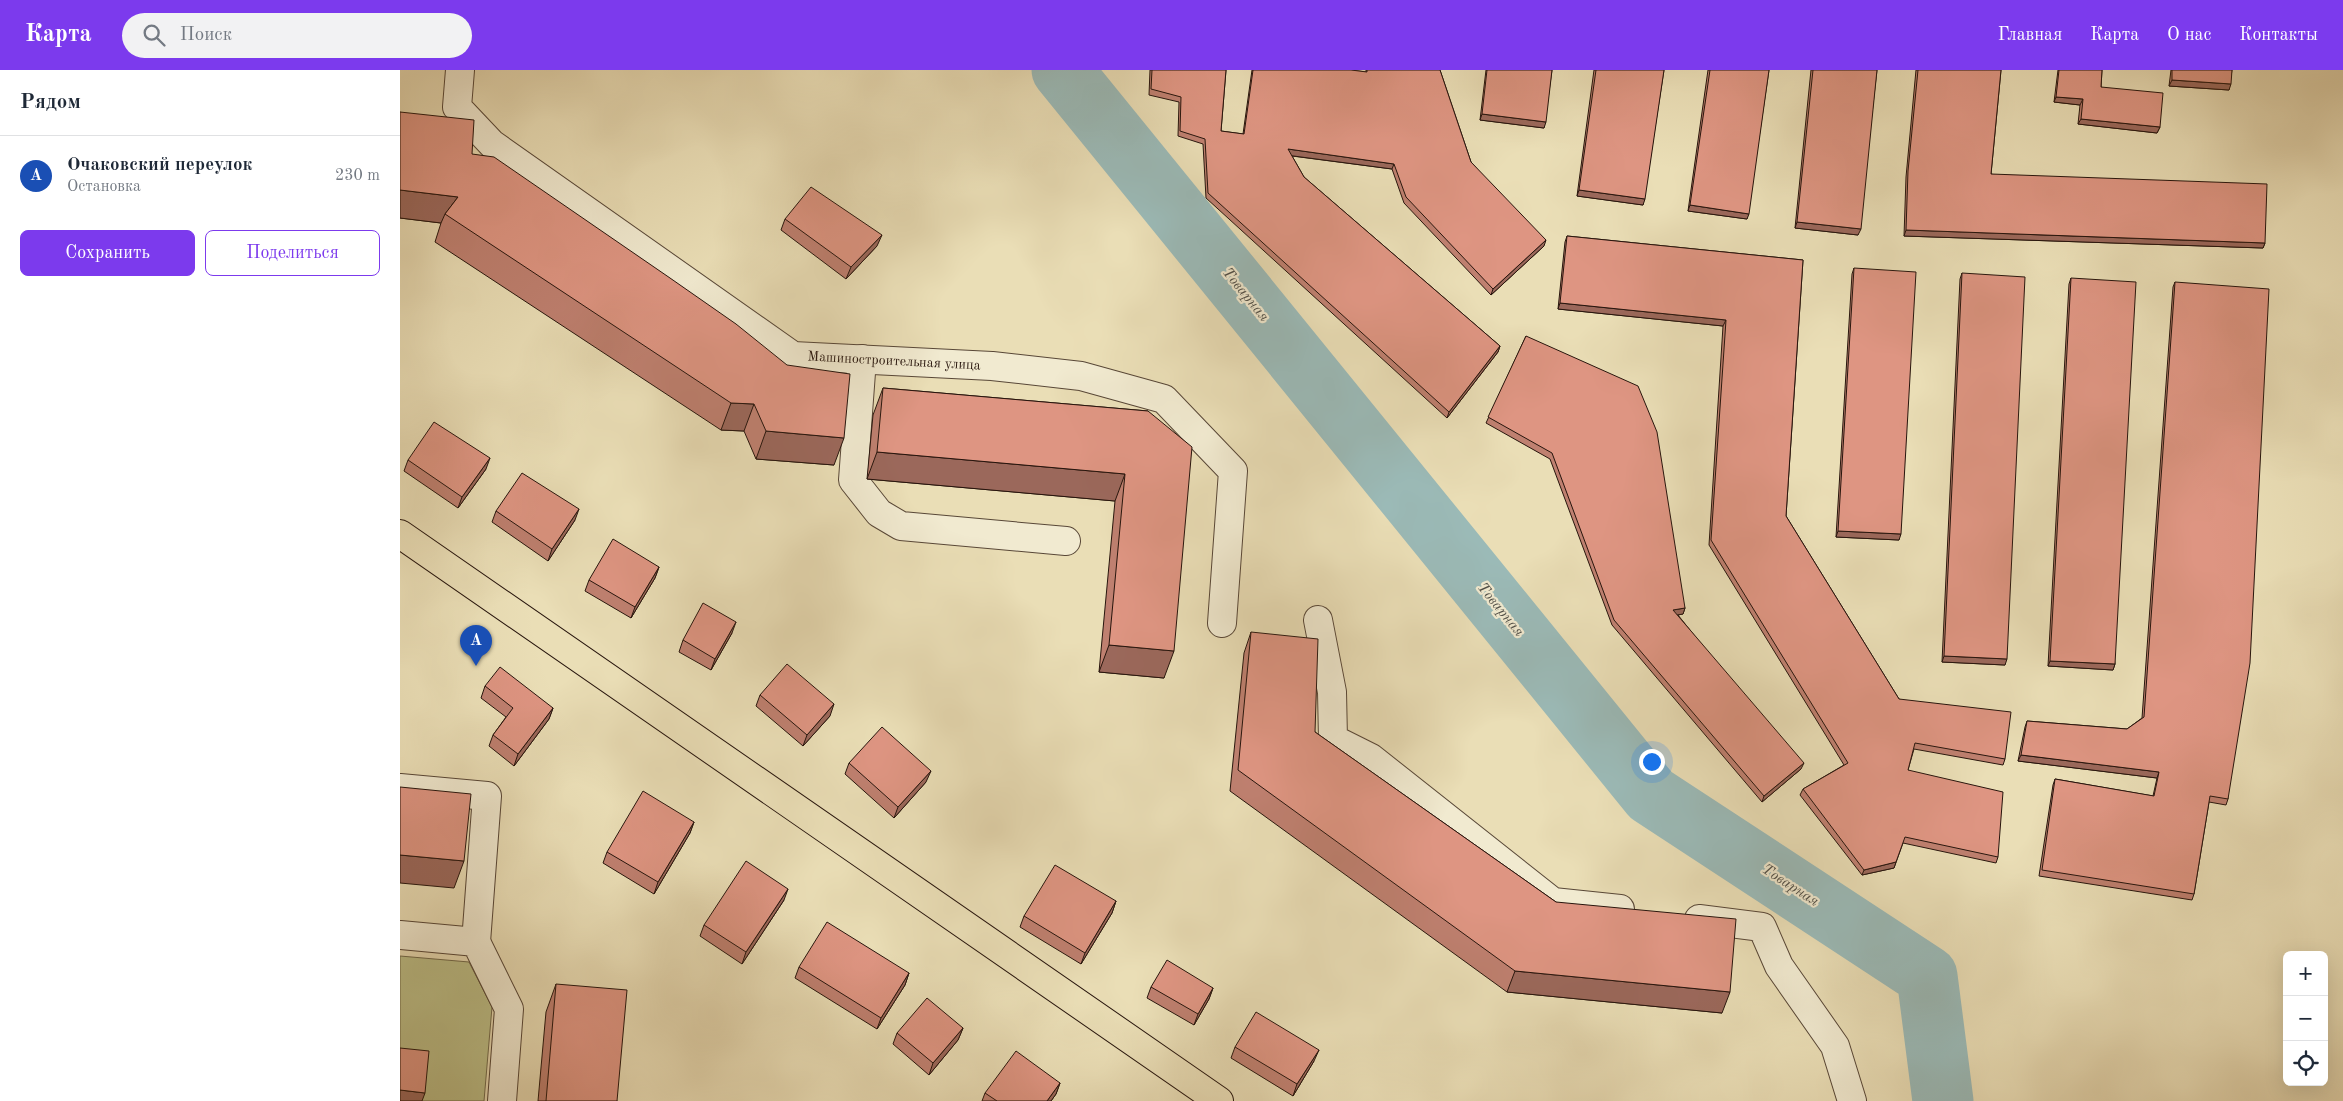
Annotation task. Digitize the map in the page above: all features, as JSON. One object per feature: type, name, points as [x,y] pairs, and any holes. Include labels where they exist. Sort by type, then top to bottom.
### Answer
[{"type":"main road","points":[[400,534],[1219,1101]]},
{"type":"lane","name":"Машиностроительная улица","points":[[460,70],[457,106],[492,144],[793,356],[992,366],[1081,376],[1164,399],[1233,471],[1222,623]]},
{"type":"lane","points":[[862,359],[853,480],[878,513],[900,526],[1066,541]]},
{"type":"lane","points":[[1318,620],[1332,692],[1333,738],[1371,758],[1553,902],[1642,911]]},
{"type":"lane","points":[[400,788],[487,796],[476,942],[509,1009],[502,1101]]},
{"type":"lane","points":[[1679,916],[1762,927],[1779,966],[1836,1046],[1852,1101]]},
{"type":"lane","points":[[400,935],[476,942]]},
{"type":"green space","points":[[400,956],[469,962],[492,1007],[484,1101],[400,1101]]},
{"type":"building","points":[[1152,70],[1226,70],[1221,131],[1244,134],[1253,70],[1351,70],[1367,72],[1367,70],[1440,70],[1471,162],[1546,240],[1493,289],[1406,197],[1394,164],[1288,149],[1304,177],[1500,346],[1449,412],[1208,193],[1205,139],[1180,131],[1181,97],[1151,89]]},
{"type":"building","points":[[1487,70],[1552,70],[1546,122],[1482,114]]},
{"type":"building","points":[[1596,70],[1664,70],[1645,199],[1579,190]]},
{"type":"building","points":[[1710,70],[1769,70],[1749,214],[1690,205]]},
{"type":"building","points":[[1813,70],[1877,70],[1861,229],[1797,222]]},
{"type":"building","points":[[1918,70],[2001,70],[1991,174],[2267,184],[2265,243],[1906,230],[1908,171]]},
{"type":"building","points":[[2059,70],[2102,70],[2101,87],[2163,93],[2160,127],[2081,119],[2083,99],[2056,97]]},
{"type":"building","points":[[2172,70],[2232,70],[2231,84],[2172,80]]},
{"type":"building","points":[[400,112],[474,120],[472,154],[494,157],[736,324],[787,365],[850,374],[844,438],[766,431],[754,404],[731,403],[445,214],[458,197],[400,190]]},
{"type":"building","points":[[811,187],[882,235],[851,267],[785,219]]},
{"type":"building","points":[[1567,236],[1803,260],[1786,516],[1899,699],[2011,712],[2005,759],[1915,743],[1908,770],[2003,792],[1998,857],[1905,837],[1896,862],[1864,870],[1803,789],[1848,763],[1711,540],[1726,320],[1560,303]]},
{"type":"building","points":[[1854,268],[1916,272],[1901,534],[1838,531]]},
{"type":"building","points":[[1962,273],[2025,277],[2007,659],[1944,656]]},
{"type":"building","points":[[2071,278],[2136,282],[2115,664],[2050,661]]},
{"type":"building","points":[[2175,282],[2269,289],[2250,663],[2228,799],[2210,796],[2194,894],[2042,870],[2055,779],[2154,796],[2159,772],[2021,755],[2027,721],[2127,729],[2144,717]]},
{"type":"building","points":[[1526,336],[1638,386],[1657,432],[1685,608],[1673,610],[1804,763],[1764,796],[1614,620],[1552,453],[1488,417]]},
{"type":"building","points":[[883,388],[1148,411],[1192,447],[1174,651],[1109,645],[1125,474],[877,452]]},
{"type":"building","points":[[434,422],[490,458],[462,497],[408,460]]},
{"type":"building","points":[[522,473],[579,509],[552,549],[496,511]]},
{"type":"building","points":[[613,539],[659,567],[635,607],[589,580]]},
{"type":"building","points":[[703,603],[736,622],[715,659],[683,640]]},
{"type":"building","points":[[1251,632],[1318,639],[1315,732],[1556,902],[1736,919],[1730,992],[1515,971],[1238,770]]},
{"type":"building","points":[[787,664],[834,704],[807,735],[760,695]]},
{"type":"building","points":[[500,667],[553,708],[518,754],[493,735],[513,708],[485,686]]},
{"type":"building","points":[[882,727],[931,771],[898,807],[849,763]]},
{"type":"building","points":[[400,787],[471,794],[464,861],[400,855]]},
{"type":"building","points":[[643,791],[694,822],[658,882],[607,852]]},
{"type":"building","points":[[746,861],[788,889],[746,952],[704,925]]},
{"type":"building","points":[[1055,865],[1116,901],[1085,953],[1024,916]]},
{"type":"building","points":[[827,922],[909,973],[881,1018],[799,967]]},
{"type":"building","points":[[1167,960],[1213,988],[1198,1014],[1151,987]]},
{"type":"building","points":[[556,984],[627,990],[617,1101],[546,1101]]},
{"type":"building","points":[[927,998],[963,1028],[933,1063],[897,1033]]},
{"type":"building","points":[[1256,1012],[1319,1050],[1297,1084],[1235,1047]]},
{"type":"building","points":[[400,1048],[429,1051],[425,1093],[400,1090]]},
{"type":"building","points":[[1016,1051],[1060,1083],[1047,1101],[997,1101],[985,1093]]},
{"type":"waterway","name":"Товарная","points":[[1062,70],[1651,795],[1927,976],[1943,1101]]},
{"type":"place","name":"Очаковский переулок","points":[[476,666]]}]
